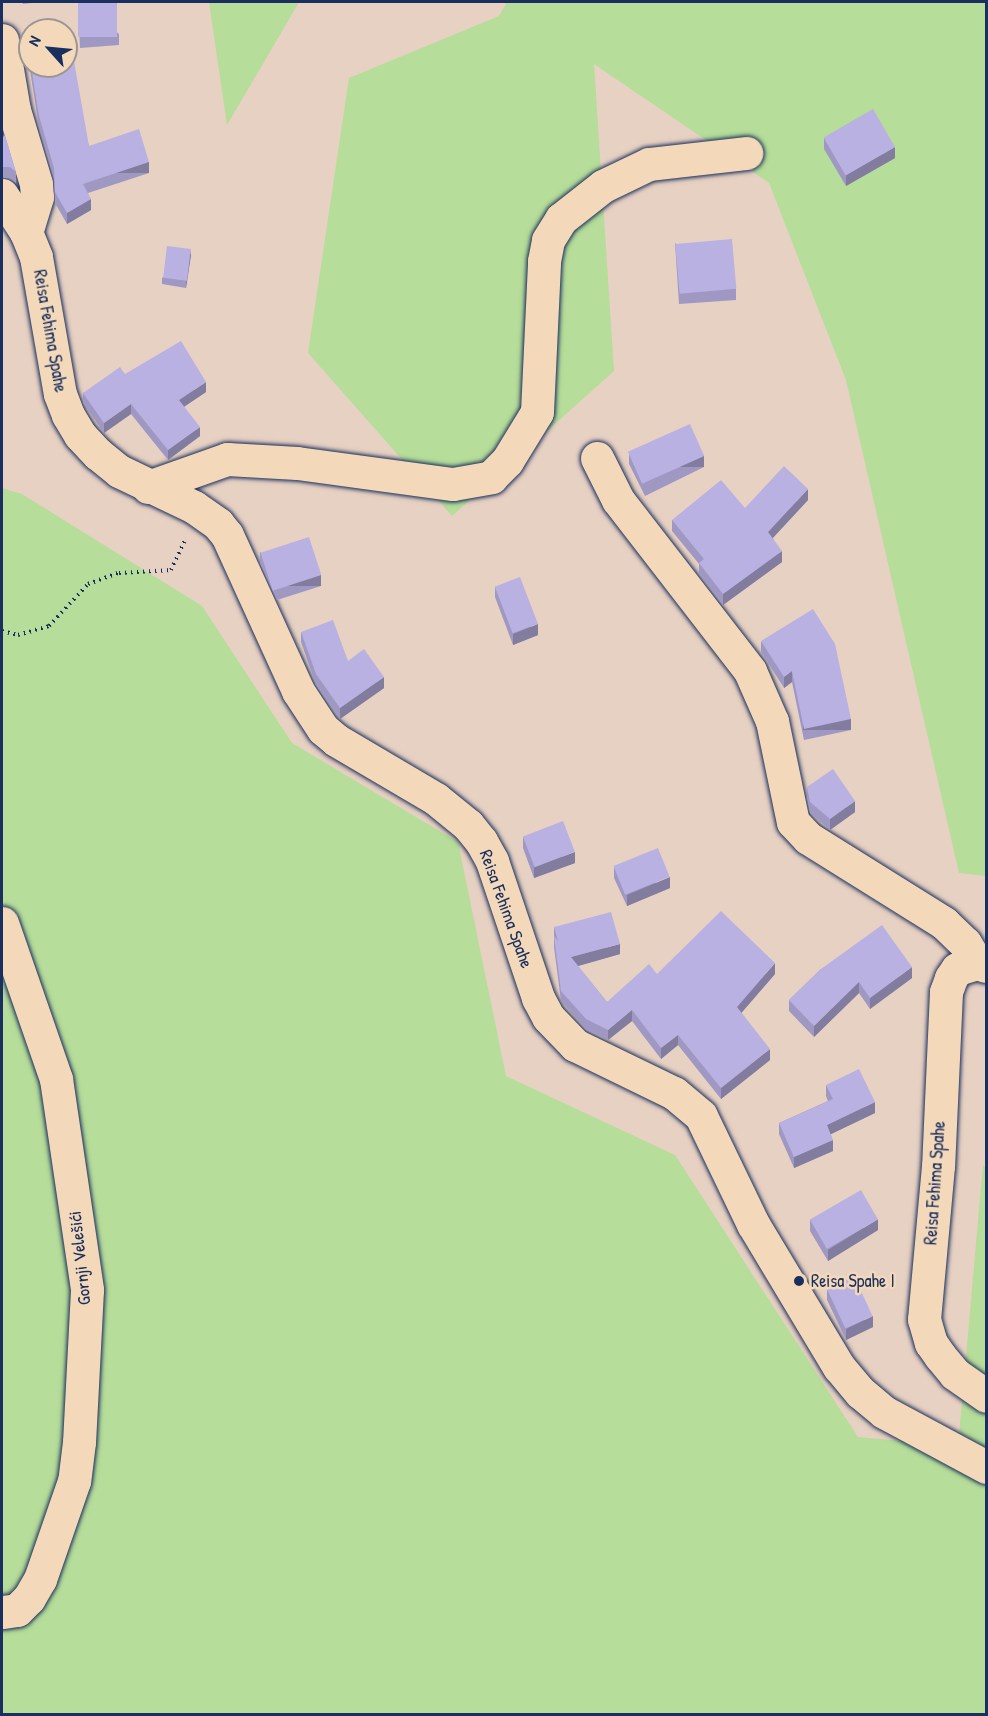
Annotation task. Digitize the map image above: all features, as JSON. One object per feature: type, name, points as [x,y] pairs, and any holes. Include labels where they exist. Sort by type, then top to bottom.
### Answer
[{"type":"street","points":[[2,40],[14,110],[36,184],[37,197],[26,232]]},
{"type":"street","points":[[148,487],[227,459],[297,464],[453,484],[491,477],[513,452],[537,412],[544,261],[548,240],[561,219],[603,186],[649,164],[746,153]]},
{"type":"street","name":"Reisa Fehima Spahe","points":[[2,195],[26,232],[42,279],[48,333],[60,394],[68,415],[98,454],[119,471],[148,487],[194,507],[218,524],[236,551],[298,691],[323,729],[436,800],[468,825],[481,841],[492,861],[538,998],[548,1017],[574,1046],[658,1085],[689,1103],[701,1116],[753,1224],[839,1367],[860,1392],[884,1412],[987,1467]]},
{"type":"street","name":"Reisa Fehima Spahe","points":[[597,458],[618,501],[750,671],[772,722],[793,822],[808,838],[944,923],[965,943],[982,964]]},
{"type":"street","name":"Gornji Velešići","points":[[2,923],[56,1079],[87,1290],[79,1442],[74,1480],[40,1579],[29,1598],[17,1610],[2,1612]]},
{"type":"street","name":"Reisa Fehima Spahe","points":[[982,964],[966,964],[951,978],[944,1008],[938,1166],[924,1319],[932,1343],[940,1356],[955,1374],[987,1396]]},
{"type":"path","points":[[2,631],[18,635],[49,626],[88,584],[119,573],[171,570],[185,543],[194,507]]},
{"type":"green space","points":[[209,2],[299,2],[227,125]]},
{"type":"green space","points":[[507,2],[986,2],[986,876],[959,873],[846,380],[769,183],[594,64],[614,371],[452,516],[308,353],[349,78],[499,16]]},
{"type":"green space","points":[[2,488],[22,494],[202,606],[292,743],[458,842],[506,1076],[675,1155],[858,1437],[958,1446],[983,1165],[986,1169],[986,1714],[2,1714]]},
{"type":"building","points":[[78,2],[117,2],[117,37],[78,37]]},
{"type":"building","points":[[33,78],[77,78],[89,146],[139,129],[149,162],[83,184],[91,199],[67,213],[55,192],[54,168],[39,116]]},
{"type":"building","points":[[873,109],[895,147],[846,176],[824,138]]},
{"type":"building","points":[[5,135],[16,172],[10,167],[2,167],[2,138]]},
{"type":"building","points":[[732,239],[736,289],[680,294],[675,244]]},
{"type":"building","points":[[167,246],[191,249],[187,281],[163,278]]},
{"type":"building","points":[[181,341],[206,382],[179,400],[200,427],[168,450],[131,404],[104,423],[83,393],[120,367],[125,374]]},
{"type":"building","points":[[690,424],[704,456],[642,484],[628,452]]},
{"type":"building","points":[[784,466],[808,489],[768,532],[782,551],[723,594],[699,563],[704,559],[672,520],[721,480],[745,508]]},
{"type":"building","points":[[309,537],[321,575],[273,591],[260,553]]},
{"type":"building","points":[[520,577],[538,624],[513,633],[495,587]]},
{"type":"building","points":[[813,609],[835,644],[851,719],[804,729],[792,671],[784,677],[761,641]]},
{"type":"building","points":[[333,620],[348,661],[364,649],[384,677],[340,708],[316,674],[301,632]]},
{"type":"building","points":[[833,769],[855,801],[830,819],[810,802],[807,787]]},
{"type":"building","points":[[563,821],[575,852],[535,867],[523,836]]},
{"type":"building","points":[[658,848],[670,877],[625,895],[613,866]]},
{"type":"building","points":[[721,911],[775,963],[737,1007],[770,1049],[721,1088],[678,1035],[661,1048],[632,1010],[608,1030],[586,1019],[561,991],[554,936],[558,941],[554,927],[611,912],[620,944],[571,957],[607,1002],[649,964],[657,974]]},
{"type":"building","points":[[882,925],[912,967],[870,998],[859,982],[814,1026],[789,1000],[821,969]]},
{"type":"building","points":[[859,1069],[875,1102],[827,1125],[833,1140],[794,1157],[779,1123],[833,1099],[826,1085]]},
{"type":"building","points":[[861,1190],[878,1219],[827,1249],[810,1220]]},
{"type":"building","points":[[854,1276],[873,1316],[845,1329],[827,1289]]},
{"type":"place","name":"Reisa Spahe I","points":[[799,1281]]}]
